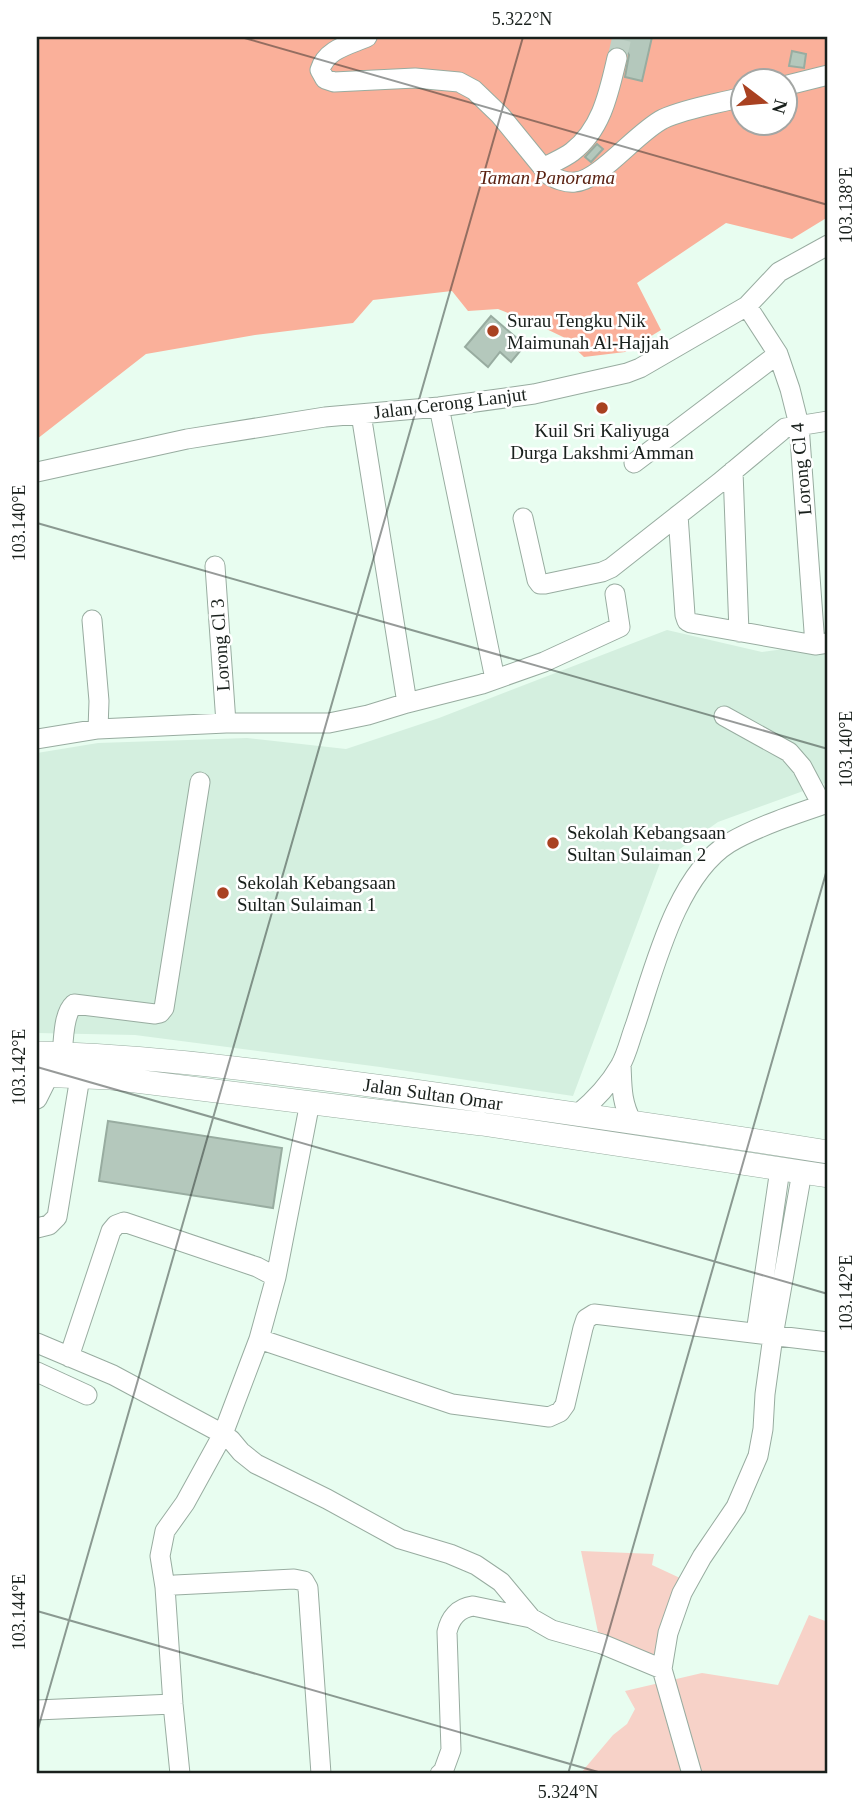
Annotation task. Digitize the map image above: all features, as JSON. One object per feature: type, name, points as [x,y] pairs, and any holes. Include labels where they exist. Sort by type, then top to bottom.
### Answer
[{"type":"main road","name":"Jalan Sultan Omar","points":[[37,1053],[221,1065],[578,1114],[828,1152]]},
{"type":"main road","points":[[43,1075],[111,1079],[482,1124],[828,1176]]},
{"type":"street","points":[[367,37],[331,52],[323,60],[320,70],[326,79],[334,82],[415,78],[459,82],[474,90],[500,115],[549,175],[560,181],[576,183],[594,176],[638,135],[663,119],[728,101]]},
{"type":"street","points":[[543,168],[572,152],[589,134],[605,108],[617,58]]},
{"type":"street","points":[[798,83],[828,75]]},
{"type":"street","name":"Jalan Cerong Lanjut","points":[[37,472],[198,437],[291,421],[439,407],[534,394],[627,373],[747,306],[779,272],[828,245]]},
{"type":"street","name":"Lorong Cl 4","points":[[747,306],[778,354],[799,425],[822,644]]},
{"type":"street","points":[[634,463],[778,354]]},
{"type":"street","points":[[439,407],[495,679]]},
{"type":"street","points":[[361,414],[407,703]]},
{"type":"street","points":[[523,518],[540,584],[602,572],[611,568],[785,428],[828,421]]},
{"type":"street","points":[[733,471],[739,632]]},
{"type":"street","points":[[678,515],[687,621],[739,632],[822,644]]},
{"type":"street","name":"Lorong Cl 3","points":[[215,566],[226,723]]},
{"type":"street","points":[[37,739],[98,729],[226,723],[330,723],[369,715],[544,662],[620,627],[615,594]]},
{"type":"street","points":[[92,620],[99,701],[98,729]]},
{"type":"street","points":[[578,1114],[593,1101],[621,1064],[673,915],[696,876],[709,860],[729,844],[766,826],[825,804],[802,767],[789,752],[724,716]]},
{"type":"street","points":[[62,1053],[69,1008],[74,1004],[155,1014],[164,1008],[200,782]]},
{"type":"street","points":[[621,1064],[624,1108],[632,1122]]},
{"type":"street","points":[[37,1099],[43,1075]]},
{"type":"street","points":[[37,1228],[49,1225],[57,1217],[80,1077]]},
{"type":"street","points":[[180,1774],[165,1587],[160,1556],[165,1531],[185,1503],[223,1434],[259,1339],[276,1277],[310,1102]]},
{"type":"street","points":[[692,1774],[662,1669],[668,1633],[682,1593],[702,1557],[736,1507],[758,1456],[765,1394],[764,1335],[791,1171]]},
{"type":"street","points":[[69,1357],[111,1231],[116,1225],[124,1222],[257,1267],[276,1277]]},
{"type":"street","points":[[259,1339],[452,1404],[549,1417],[560,1412],[565,1405],[583,1328],[586,1319],[594,1314],[828,1342]]},
{"type":"street","points":[[37,1343],[113,1375],[223,1434],[256,1464],[400,1539],[476,1565],[501,1582],[531,1618]]},
{"type":"street","points":[[37,1372],[87,1395]]},
{"type":"street","points":[[165,1587],[294,1579],[304,1581],[309,1588],[321,1774]]},
{"type":"street","points":[[440,1774],[451,1750],[447,1632],[451,1620],[466,1607],[473,1606],[531,1618],[552,1630],[602,1644],[662,1669]]},
{"type":"street","points":[[37,1710],[173,1704]]},
{"type":"shaded area","points":[[667,630],[762,652],[828,643],[828,782],[718,822],[660,863],[573,1096],[380,1067],[135,1035],[37,1033],[37,753],[98,743],[247,738],[346,749],[439,718]]},
{"type":"shaded area","points":[[581,1551],[654,1554],[652,1565],[680,1578],[659,1654],[649,1659],[599,1637]]},
{"type":"shaded area","points":[[809,1615],[828,1622],[828,1774],[580,1774],[613,1735],[627,1724],[635,1709],[625,1691],[702,1673],[778,1685]]},
{"type":"green space","name":"Taman Panorama","points":[[37,37],[828,37],[828,217],[792,239],[726,223],[637,283],[661,330],[625,352],[584,357],[563,337],[536,324],[498,309],[468,311],[452,291],[373,300],[353,323],[255,335],[146,354],[37,439]]},
{"type":"building","points":[[616,37],[652,37],[642,81],[625,77],[629,55],[625,49],[614,46]]},
{"type":"building","points":[[792,51],[806,54],[804,68],[789,66]]},
{"type":"building","points":[[597,144],[603,149],[591,162],[585,157]]},
{"type":"building","name":"Surau Tengku Nik Maimunah Al-Hajjah","points":[[491,316],[525,345],[511,362],[500,352],[488,367],[465,347]]},
{"type":"building","points":[[108,1121],[282,1148],[273,1208],[99,1181]]},
{"type":"tunnel","points":[[617,58],[622,37]]},
{"type":"place","name":"Surau Tengku Nik Maimunah Al-Hajjah","points":[[493,331]]},
{"type":"place","name":"Kuil Sri Kaliyuga Durga Lakshmi Amman","points":[[602,408]]},
{"type":"place","name":"Sekolah Kebangsaan Sultan Sulaiman 2","points":[[553,843]]},
{"type":"place","name":"Sekolah Kebangsaan Sultan Sulaiman 1","points":[[223,893]]}]
